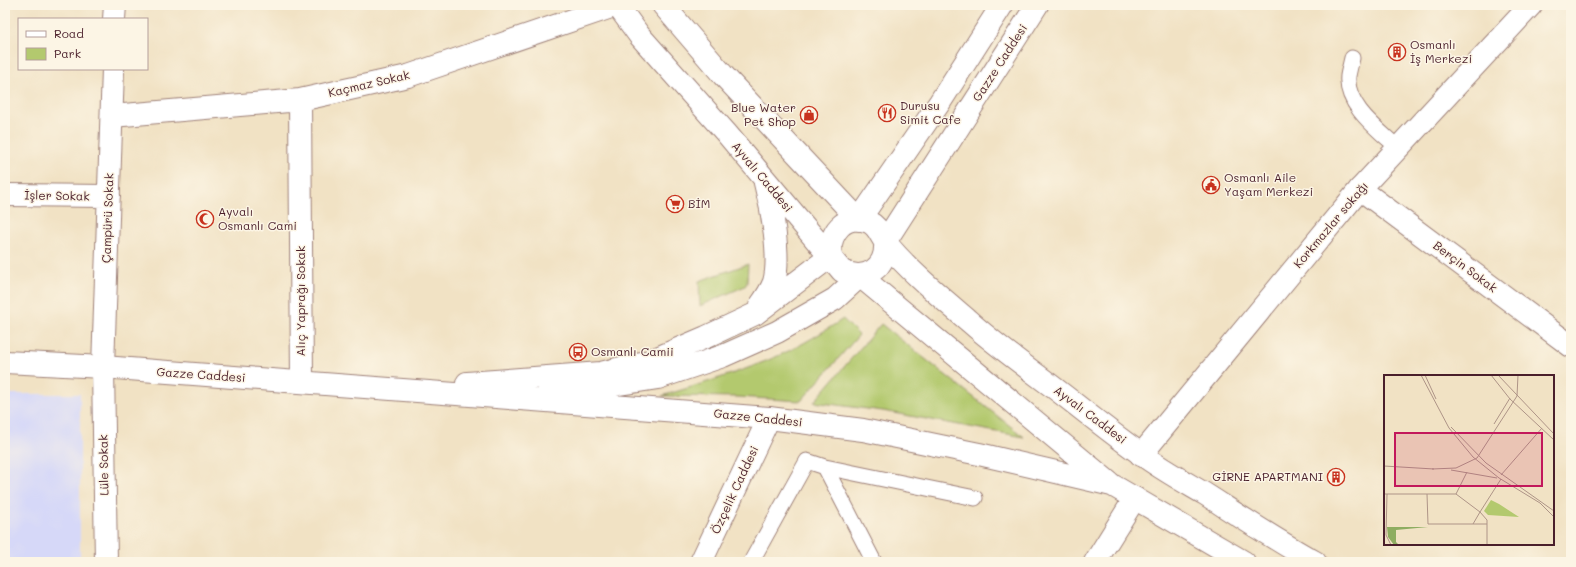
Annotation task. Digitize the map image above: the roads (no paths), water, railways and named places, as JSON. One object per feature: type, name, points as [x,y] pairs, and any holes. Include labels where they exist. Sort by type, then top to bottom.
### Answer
[{"type":"main road","points":[[114,18],[115,5]]},
{"type":"main road","name":"Ayvalı Caddesi","points":[[617,5],[639,35],[764,178],[831,256],[842,271],[851,275],[860,276],[1112,485],[1244,562]]},
{"type":"main road","name":"Kaçmaz Sokak","points":[[112,116],[300,100],[408,76],[617,5]]},
{"type":"main road","name":"Ayvalı Caddesi","points":[[663,5],[723,75],[860,220],[868,222],[876,227],[882,234],[885,242],[910,270],[972,324],[1141,455],[1314,562]]},
{"type":"main road","points":[[831,256],[830,247],[832,238],[836,231],[842,225],[850,221],[860,220],[940,102],[1002,5]]},
{"type":"main road","name":"Gazze Caddesi","points":[[885,242],[1037,5]]},
{"type":"main road","name":"Korkmazlar sokağı","points":[[1141,455],[1360,189],[1531,5]]},
{"type":"main road","name":"Çampürü Sokak","points":[[103,367],[113,70]]},
{"type":"main road","name":"Alıç Yaprağı Sokak","points":[[300,100],[302,382]]},
{"type":"main road","points":[[755,314],[774,281],[776,266],[771,205],[764,178]]},
{"type":"main road","name":"Berçin Sokak","points":[[1360,189],[1571,346]]},
{"type":"main road","name":"İşler Sokak","points":[[5,195],[109,196]]},
{"type":"main road","points":[[860,276],[869,273],[880,264],[886,251],[885,242]]},
{"type":"main road","name":"Gazze Caddesi","points":[[398,389],[601,373],[650,361],[755,314],[831,256]]},
{"type":"main road","name":"Gazze Caddesi","points":[[398,389],[545,390],[613,385],[658,378],[723,356],[777,332],[835,299],[860,276]]},
{"type":"main road","name":"Gazze Caddesi","points":[[5,362],[103,367],[768,418],[863,430],[979,454],[1112,485]]},
{"type":"main road","name":"Lüle Sokak","points":[[103,367],[106,562]]},
{"type":"main road","name":"Özçelik Caddesi","points":[[702,562],[768,418]]},
{"type":"main road","points":[[1095,562],[1135,498]]},
{"type":"lane","points":[[1352,58],[1348,76],[1349,90],[1360,112],[1398,148]]},
{"type":"lane","points":[[751,562],[807,461],[825,467],[975,498]]},
{"type":"lane","points":[[825,467],[874,562]]},
{"type":"place","name":"Osmanlı İş Merkezi","points":[[1397,52]]},
{"type":"place","name":"Durusu Simit Cafe","points":[[887,113]]},
{"type":"place","name":"Blue Water Pet Shop","points":[[809,115]]},
{"type":"place","name":"Osmanlı Aile Yaşam Merkezi","points":[[1211,185]]},
{"type":"place","name":"BİM","points":[[675,204]]},
{"type":"place","name":"Ayvalı Osmanlı Cami","points":[[205,219]]},
{"type":"place","name":"Osmanlı Camii","points":[[578,352]]},
{"type":"place","name":"GİRNE APARTMANI","points":[[1336,477]]}]
